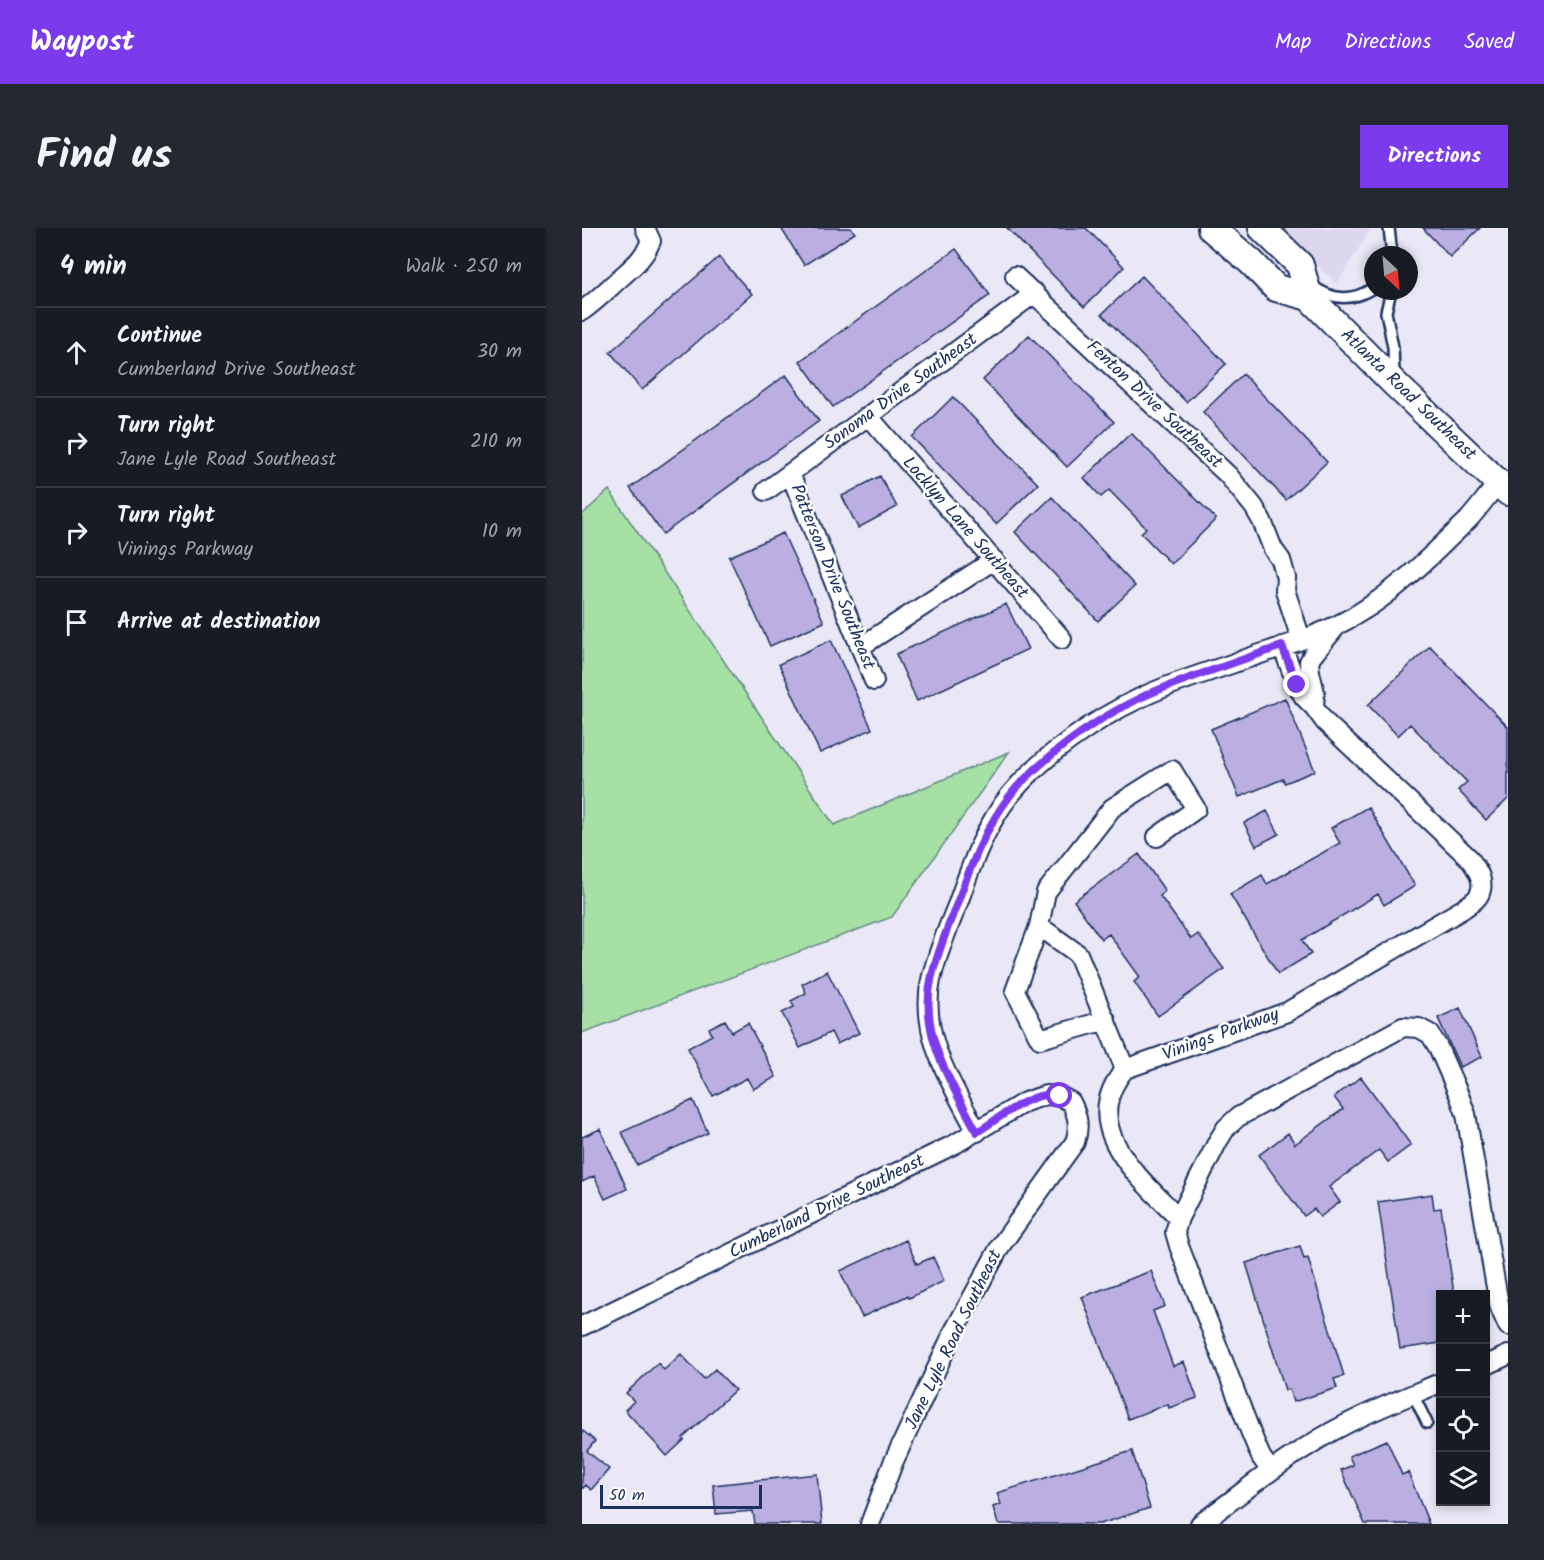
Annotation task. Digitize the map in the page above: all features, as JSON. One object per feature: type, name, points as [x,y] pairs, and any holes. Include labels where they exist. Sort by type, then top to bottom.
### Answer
[{"type":"main road","points":[[1211,228],[1251,262],[1276,288],[1307,289]]},
{"type":"main road","name":"Atlanta Road Southeast","points":[[1262,228],[1300,265],[1307,289],[1394,383],[1505,482]]},
{"type":"street","points":[[582,311],[639,262],[648,250],[651,241],[645,228]]},
{"type":"street","name":"Fenton Drive Southeast","points":[[1016,276],[1228,475],[1254,507],[1273,549],[1281,560],[1286,578],[1285,590],[1301,639]]},
{"type":"street","name":"Sonoma Drive Southeast","points":[[766,491],[1035,294]]},
{"type":"street","name":"Locklyn Lane Southeast","points":[[868,416],[1062,639]]},
{"type":"street","name":"Patterson Drive Southeast","points":[[790,473],[874,681]]},
{"type":"street","points":[[977,1132],[936,1052],[930,1028],[928,999],[935,963],[972,864],[992,823],[1010,796],[1032,772],[1074,738],[1138,698],[1301,639],[1358,614],[1396,587],[1505,482]]},
{"type":"street","points":[[860,647],[994,560]]},
{"type":"street","points":[[1314,706],[1309,662],[1339,623]]},
{"type":"street","name":"Vinings Parkway","points":[[1125,1069],[1287,1012],[1453,915],[1478,897],[1482,883],[1477,868],[1325,722],[1297,685],[1282,646]]},
{"type":"street","points":[[1106,1020],[1040,1039],[1015,991],[1039,926],[1046,892],[1112,808],[1172,770],[1196,809],[1157,837]]},
{"type":"street","points":[[1039,926],[1078,954],[1125,1069],[1115,1082],[1109,1096],[1106,1116],[1111,1135],[1131,1169],[1179,1218]]},
{"type":"street","points":[[1271,1470],[1261,1457],[1251,1433],[1175,1232],[1179,1218],[1218,1141],[1226,1128],[1238,1117],[1403,1027],[1419,1028],[1430,1034],[1455,1085],[1466,1114],[1497,1293],[1502,1314],[1508,1326]]},
{"type":"street","name":"Cumberland Drive Southeast","points":[[582,1326],[977,1132],[1035,1097],[1053,1095],[1071,1102]]},
{"type":"street","name":"Jane Lyle Road Southeast","points":[[870,1524],[893,1463],[959,1321],[1001,1245],[1075,1142],[1078,1122],[1071,1102]]},
{"type":"street","points":[[1490,1364],[1508,1355]]},
{"type":"street","points":[[1200,1524],[1271,1470],[1309,1445],[1358,1418],[1436,1385]]},
{"type":"lane","points":[[1389,228],[1391,246]]},
{"type":"lane","points":[[1307,289],[1342,299],[1364,293]]},
{"type":"lane","points":[[1388,300],[1386,312],[1393,347],[1394,383]]},
{"type":"lane","points":[[1413,1394],[1427,1424]]},
{"type":"shaded area","points":[[1279,228],[1371,228],[1337,284]]},
{"type":"green space","points":[[609,490],[834,825],[1009,752],[892,917],[582,1033],[582,515]]},
{"type":"building","points":[[781,228],[851,228],[855,233],[804,265]]},
{"type":"building","points":[[1007,228],[1086,228],[1124,267],[1084,307]]},
{"type":"building","points":[[1423,228],[1480,228],[1450,257]]},
{"type":"building","points":[[956,249],[990,295],[833,407],[800,361]]},
{"type":"building","points":[[719,257],[752,294],[642,390],[610,352]]},
{"type":"building","points":[[1142,276],[1226,364],[1186,402],[1102,314]]},
{"type":"building","points":[[1029,335],[1114,422],[1067,467],[983,380]]},
{"type":"building","points":[[1243,374],[1327,462],[1286,500],[1203,412]]},
{"type":"building","points":[[786,375],[819,421],[663,534],[630,488]]},
{"type":"building","points":[[953,397],[1038,484],[996,524],[912,437]]},
{"type":"building","points":[[1131,433],[1216,519],[1171,564],[1141,533],[1146,528],[1109,490],[1101,497],[1084,478]]},
{"type":"building","points":[[880,476],[897,507],[858,528],[842,496]]},
{"type":"building","points":[[1052,497],[1135,586],[1098,621],[1015,532]]},
{"type":"building","points":[[783,533],[824,622],[770,646],[729,557]]},
{"type":"building","points":[[1006,604],[1028,649],[917,701],[896,654]]},
{"type":"building","points":[[831,640],[872,729],[820,753],[779,664]]},
{"type":"building","points":[[1430,646],[1508,727],[1508,799],[1486,820],[1458,790],[1467,782],[1410,724],[1398,736],[1368,705]]},
{"type":"building","points":[[1285,698],[1315,771],[1285,783],[1283,779],[1239,797],[1211,729]]},
{"type":"building","points":[[1368,807],[1415,886],[1384,905],[1378,894],[1302,940],[1311,954],[1278,974],[1230,894],[1262,875],[1267,884],[1340,843],[1331,828]]},
{"type":"building","points":[[1267,811],[1279,834],[1256,846],[1244,823]]},
{"type":"building","points":[[1139,854],[1165,891],[1160,896],[1191,939],[1198,934],[1224,969],[1158,1016],[1134,982],[1140,977],[1109,934],[1101,939],[1074,901]]},
{"type":"building","points":[[827,971],[859,1033],[837,1044],[831,1032],[800,1048],[782,1013],[794,1007],[791,1001],[806,993],[802,984]]},
{"type":"building","points":[[1460,1008],[1482,1057],[1460,1067],[1438,1018]]},
{"type":"building","points":[[725,1020],[732,1032],[748,1023],[776,1077],[753,1089],[747,1078],[713,1096],[688,1048],[712,1035],[709,1028]]},
{"type":"building","points":[[1361,1077],[1411,1145],[1388,1162],[1379,1150],[1329,1187],[1340,1202],[1320,1217],[1314,1209],[1304,1216],[1259,1155],[1288,1133],[1295,1144],[1343,1109],[1334,1097]]},
{"type":"building","points":[[693,1100],[708,1133],[637,1165],[622,1132]]},
{"type":"building","points":[[600,1129],[627,1189],[605,1199],[594,1176],[582,1182],[582,1137]]},
{"type":"building","points":[[1432,1194],[1434,1209],[1441,1208],[1453,1290],[1436,1290],[1436,1344],[1400,1349],[1378,1202]]},
{"type":"building","points":[[906,1240],[917,1264],[933,1257],[944,1281],[862,1317],[840,1271]]},
{"type":"building","points":[[1300,1246],[1304,1259],[1308,1258],[1344,1376],[1334,1379],[1337,1388],[1293,1402],[1289,1389],[1285,1390],[1246,1263]]},
{"type":"building","points":[[1151,1271],[1165,1306],[1153,1311],[1173,1366],[1184,1362],[1197,1398],[1169,1408],[1168,1404],[1128,1419],[1082,1297]]},
{"type":"building","points":[[681,1354],[704,1379],[715,1369],[735,1390],[667,1456],[625,1410],[634,1401],[626,1393],[658,1363],[664,1370]]},
{"type":"building","points":[[582,1430],[595,1441],[587,1451],[609,1469],[591,1490],[586,1485],[582,1489]]},
{"type":"building","points":[[1387,1440],[1402,1475],[1408,1472],[1429,1524],[1365,1524],[1341,1470],[1353,1465],[1349,1456]]},
{"type":"building","points":[[1132,1451],[1150,1508],[1100,1524],[998,1524],[993,1507],[1001,1504],[997,1493]]},
{"type":"building","points":[[817,1474],[822,1524],[755,1524],[753,1511],[716,1514],[713,1485]]},
{"type":"route","points":[[1060,1096],[1035,1097],[977,1132],[936,1052],[930,1028],[928,999],[935,963],[972,864],[992,823],[1010,796],[1032,772],[1083,731],[1138,698],[1282,646],[1297,685]]}]
